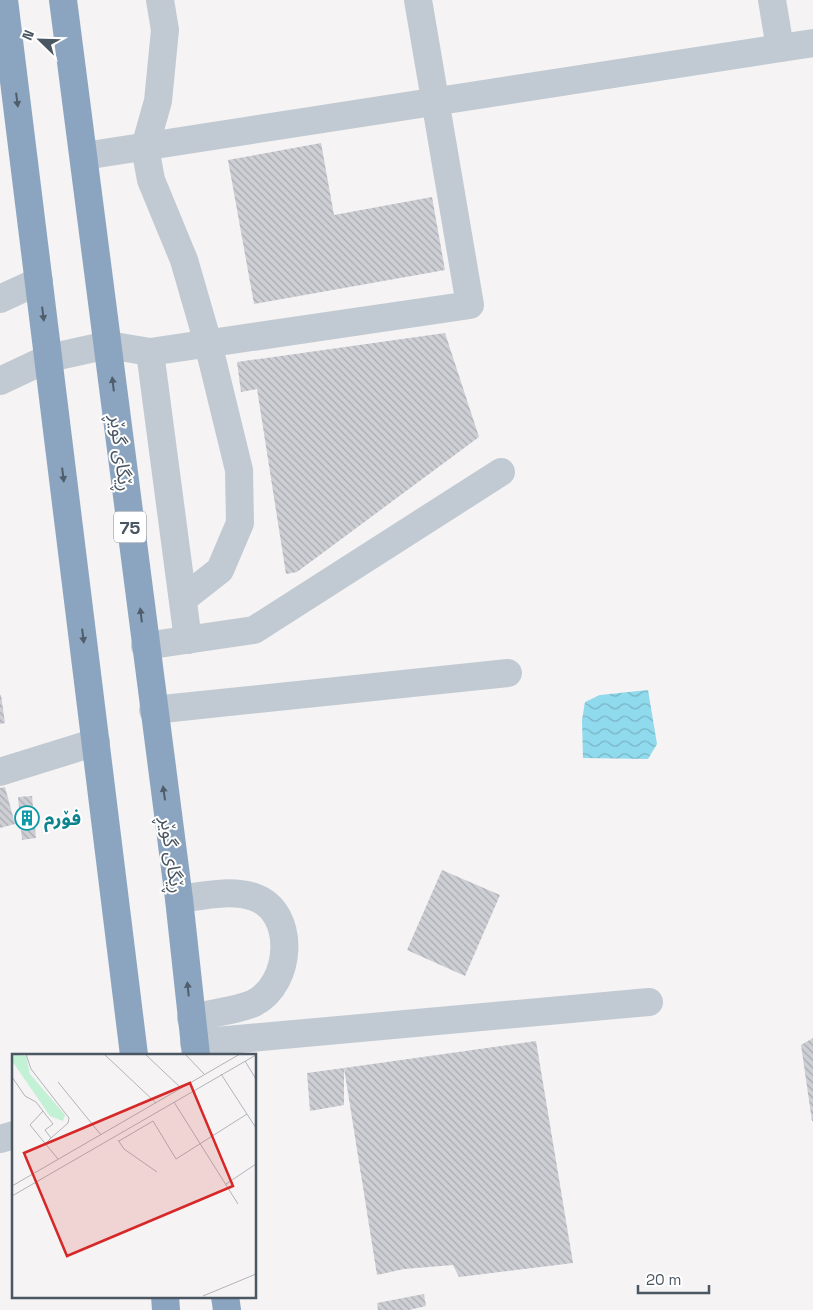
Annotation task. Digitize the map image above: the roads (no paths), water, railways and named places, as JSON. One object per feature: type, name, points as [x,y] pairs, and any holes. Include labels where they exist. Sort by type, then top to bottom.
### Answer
[{"type":"highway","points":[[4,0],[7,76],[49,358],[134,1054]]},
{"type":"highway","name":"ڕێگای گوێڕ","points":[[63,0],[178,899],[194,1039]]},
{"type":"street","points":[[160,0],[165,30],[161,74],[158,101],[146,147],[151,180],[184,260],[208,343],[239,470],[240,523],[220,570],[183,599]]},
{"type":"street","points":[[0,380],[49,358],[108,345],[150,352],[470,305],[418,0]]},
{"type":"street","points":[[772,0],[780,48]]},
{"type":"street","points":[[84,156],[813,43]]},
{"type":"street","points":[[0,299],[39,281]]},
{"type":"street","points":[[150,352],[188,640]]},
{"type":"street","points":[[145,646],[254,630],[501,472]]},
{"type":"street","points":[[153,710],[508,672]]},
{"type":"street","points":[[0,772],[96,742]]},
{"type":"street","points":[[178,899],[236,893],[254,897],[271,905],[283,930],[285,959],[273,985],[255,1003],[194,1039]]},
{"type":"street","points":[[194,1039],[649,1002]]},
{"type":"water","points":[[648,690],[657,744],[648,759],[583,758],[582,720],[585,702],[600,695]]},
{"type":"place","name":"فۆرم","points":[[27,818]]}]
